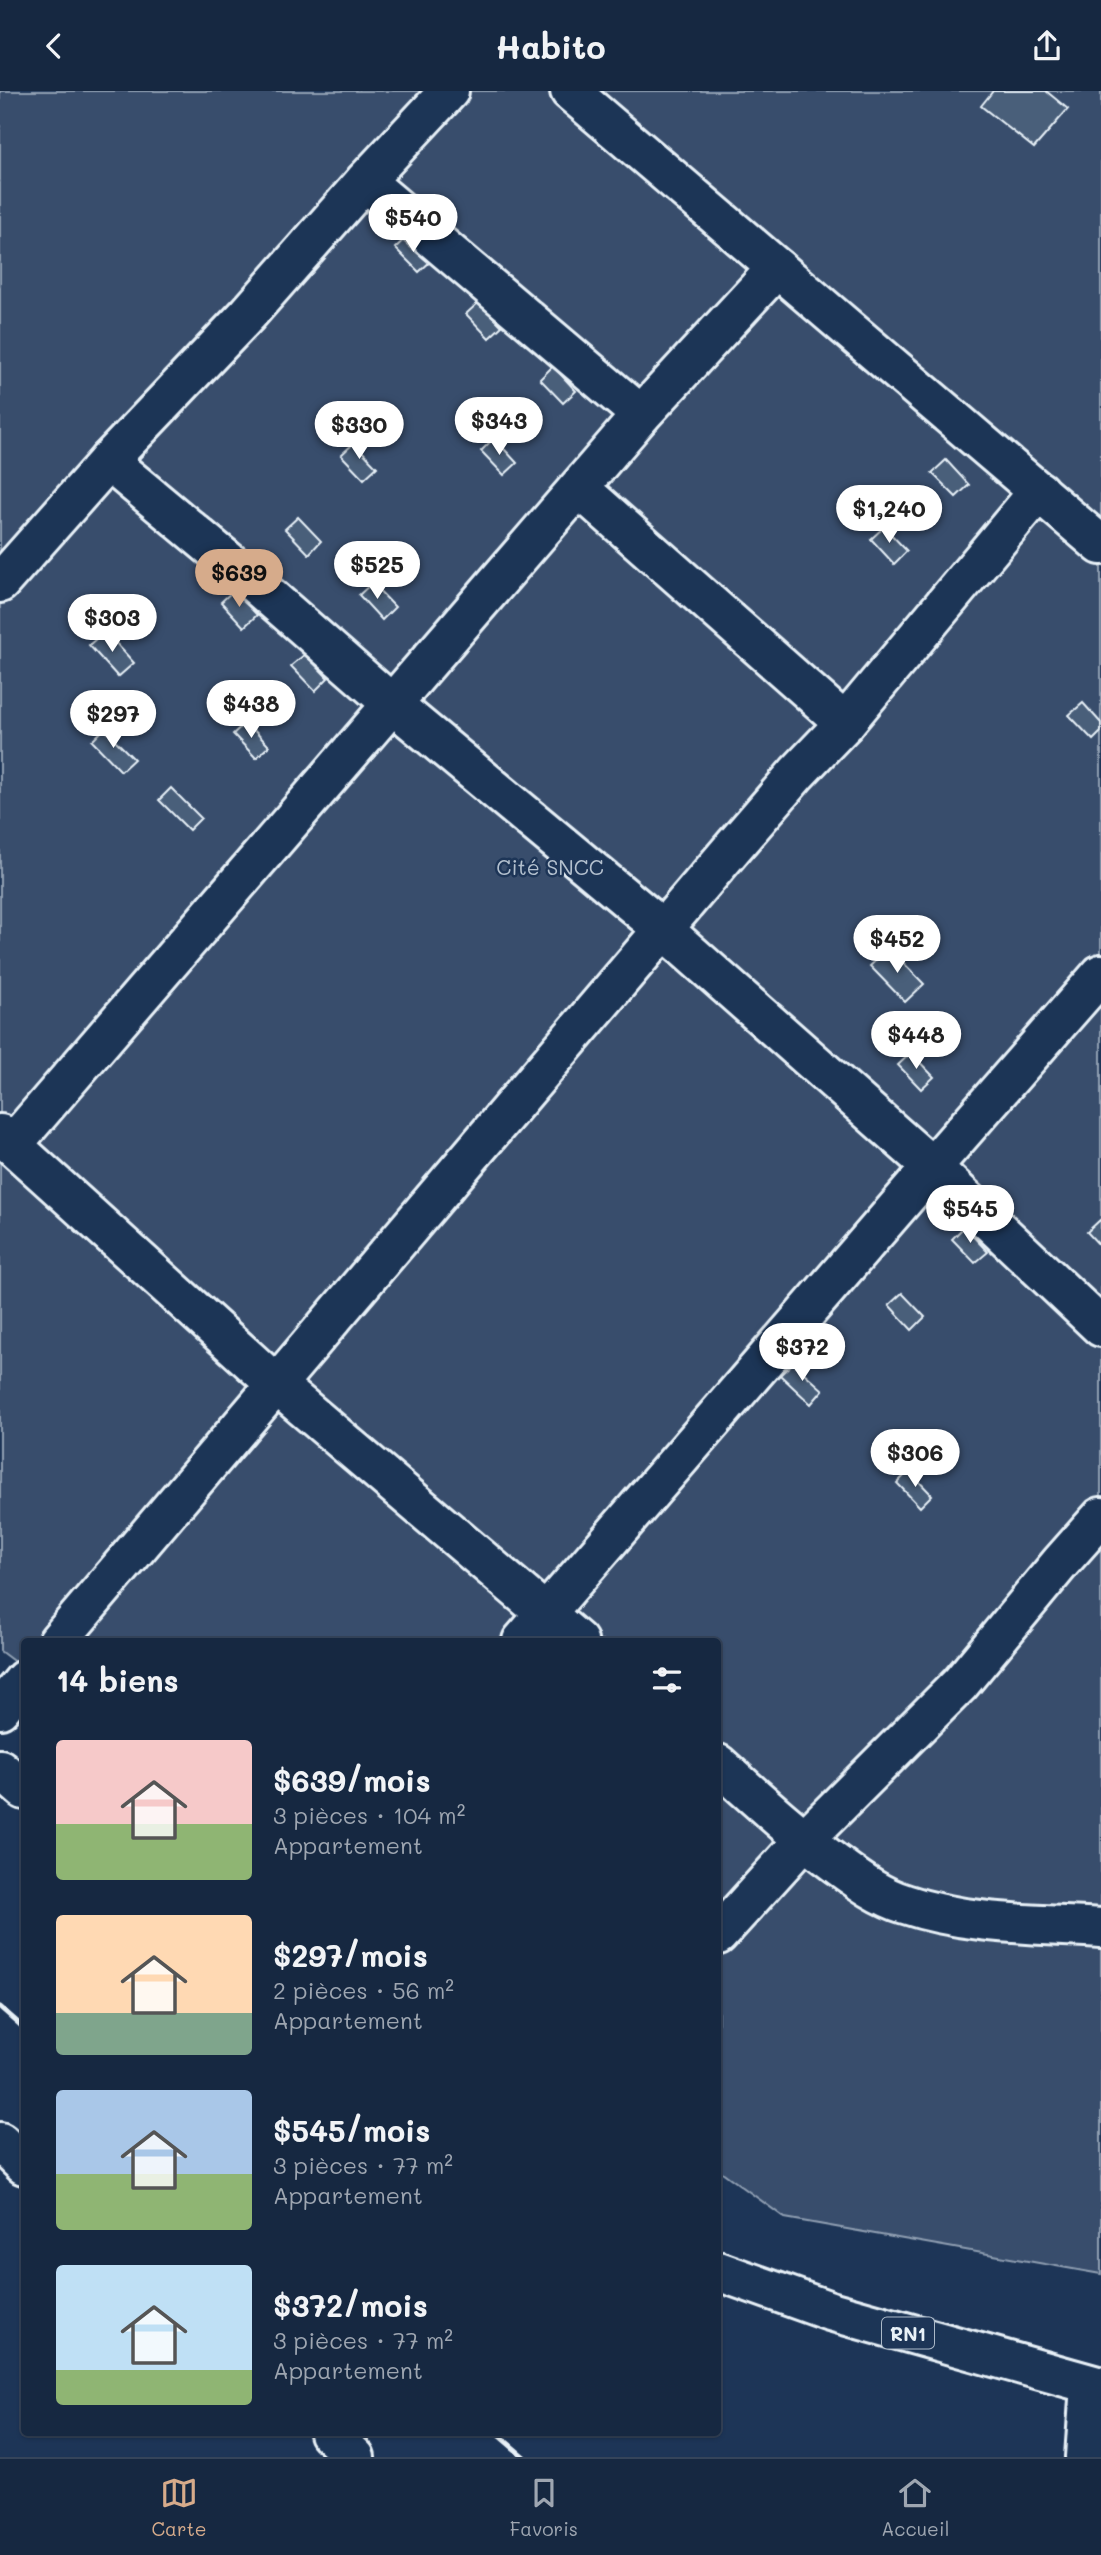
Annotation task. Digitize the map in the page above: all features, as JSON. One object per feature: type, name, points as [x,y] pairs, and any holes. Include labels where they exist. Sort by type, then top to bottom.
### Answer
[{"type":"main road","points":[[0,583],[108,461],[248,314],[365,181],[449,91]]},
{"type":"main road","points":[[569,91],[1101,545]]},
{"type":"main road","points":[[365,181],[641,415]]},
{"type":"main road","points":[[569,1638],[534,1627],[278,1385],[6,1140],[641,415],[777,268]]},
{"type":"main road","points":[[108,461],[246,576],[391,703],[664,930],[932,1167],[1101,1327]]},
{"type":"main road","points":[[579,488],[845,723]]},
{"type":"main road","points":[[61,1638],[797,773],[845,723],[1039,491]]},
{"type":"main road","points":[[534,1627],[1101,974]]},
{"type":"main road","points":[[721,1932],[804,1840],[960,1684],[1101,1517]]},
{"type":"main road","points":[[0,1709],[21,1684]]},
{"type":"main road","points":[[721,1767],[804,1840],[869,1889],[905,1904],[953,1915],[1006,1922],[1101,1928]]},
{"type":"main road","points":[[0,1769],[21,1787]]},
{"type":"main road","points":[[0,2142],[21,2162]]},
{"type":"main road","name":"RN1","points":[[721,2272],[830,2311],[1096,2386]]},
{"type":"main road","points":[[1084,2457],[1096,2386]]},
{"type":"main road","points":[[332,2436],[355,2457]]},
{"type":"green space","name":"Cité SNCC","points":[[0,91],[1101,91],[1101,2274],[785,2218],[721,2171],[721,1638],[21,1638],[21,1667],[0,1651]]},
{"type":"building","points":[[993,91],[1046,91],[1068,109],[1034,148],[981,106]]},
{"type":"building","points":[[408,236],[432,260],[419,272],[395,248]]},
{"type":"building","points":[[479,302],[502,326],[489,338],[466,314]]},
{"type":"building","points":[[553,366],[576,391],[563,403],[540,379]]},
{"type":"building","points":[[494,438],[517,463],[504,475],[481,451]]},
{"type":"building","points":[[354,443],[377,467],[364,479],[341,455]]},
{"type":"building","points":[[946,460],[969,485],[956,497],[932,473]]},
{"type":"building","points":[[298,517],[321,541],[309,554],[285,529]]},
{"type":"building","points":[[884,527],[907,551],[894,564],[871,539]]},
{"type":"building","points":[[372,583],[395,607],[382,620],[359,595]]},
{"type":"building","points":[[234,590],[257,615],[244,627],[221,602]]},
{"type":"building","points":[[105,631],[134,663],[118,677],[89,645]]},
{"type":"building","points":[[305,654],[328,678],[315,691],[291,666]]},
{"type":"building","points":[[1083,703],[1101,723],[1101,732],[1093,740],[1069,715]]},
{"type":"building","points":[[246,722],[269,746],[256,758],[233,734]]},
{"type":"building","points":[[104,729],[134,759],[121,771],[92,741]]},
{"type":"building","points":[[171,788],[201,818],[189,830],[159,800]]},
{"type":"building","points":[[889,948],[924,984],[905,1002],[870,966]]},
{"type":"building","points":[[911,1053],[934,1077],[921,1089],[898,1065]]},
{"type":"building","points":[[1101,1221],[1101,1247],[1087,1232]]},
{"type":"building","points":[[964,1227],[988,1252],[975,1263],[952,1239]]},
{"type":"building","points":[[902,1293],[925,1317],[912,1330],[889,1305]]},
{"type":"building","points":[[793,1363],[823,1390],[811,1404],[780,1375]]},
{"type":"building","points":[[909,1471],[932,1495],[920,1507],[897,1483]]},
{"type":"railway","points":[[0,2007],[21,2025]]},
{"type":"railway","points":[[500,2436],[524,2457]]}]
